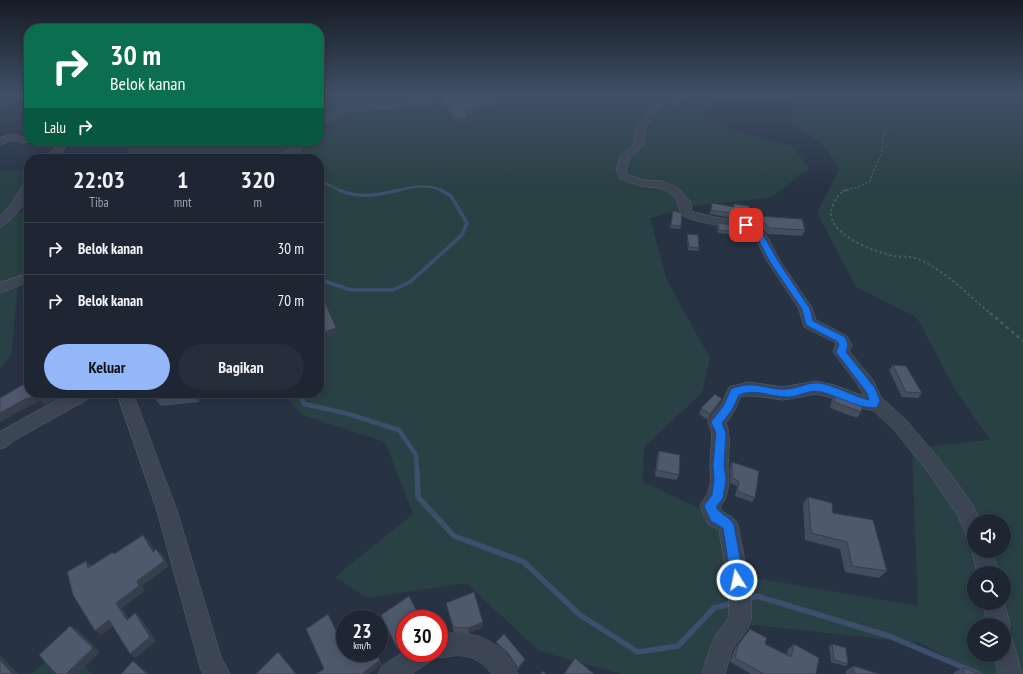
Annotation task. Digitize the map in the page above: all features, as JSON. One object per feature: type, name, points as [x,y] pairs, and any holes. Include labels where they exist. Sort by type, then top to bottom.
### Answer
[{"type":"street","points":[[642,125],[638,146],[625,156],[621,170],[624,177],[643,183],[658,183],[674,190],[684,201],[686,212],[690,215],[714,221],[751,226],[762,238],[774,262],[806,309],[809,323],[842,340],[844,345],[841,352],[871,391],[875,401],[900,426],[935,467],[967,514]]},
{"type":"street","points":[[0,142],[11,137],[24,140]]},
{"type":"street","points":[[55,154],[60,148],[58,146]]},
{"type":"street","points":[[0,223],[15,208],[24,193]]},
{"type":"street","points":[[0,288],[24,279]]},
{"type":"street","points":[[712,674],[723,644],[740,620],[740,593],[728,525],[715,517],[710,506],[717,498],[720,480],[719,465],[721,433],[717,422],[728,407],[735,392],[742,389],[752,388],[789,393],[811,387],[819,387],[837,392],[867,404],[874,404],[875,401]]},
{"type":"street","points":[[0,442],[9,435],[75,398]]},
{"type":"street","points":[[127,398],[167,512],[212,667],[218,674]]},
{"type":"street","points":[[448,644],[477,647],[488,653],[506,674]]},
{"type":"street","points":[[390,674],[409,662]]},
{"type":"path","points":[[889,128],[883,134],[881,154],[872,172],[870,181],[858,187],[842,191],[832,204],[830,213],[835,225],[844,235],[865,245],[895,256],[915,258],[928,264],[953,282],[1023,341]]},
{"type":"green space","points":[[324,125],[722,125],[729,130],[793,146],[809,169],[771,198],[699,205],[650,218],[667,280],[710,358],[702,393],[644,447],[643,482],[721,518],[728,573],[918,606],[912,448],[990,440],[954,388],[917,318],[856,287],[817,213],[839,169],[822,143],[792,125],[1023,125],[1023,674],[980,674],[920,643],[724,622],[699,674],[620,674],[539,651],[466,583],[367,598],[335,577],[413,514],[385,442],[302,415],[287,398],[324,398],[324,154],[127,154],[128,146],[324,146]]},
{"type":"green space","points":[[0,170],[24,171],[24,189],[14,213],[24,213],[24,282],[18,284],[11,355],[0,369]]},
{"type":"green space","points":[[66,645],[92,674],[31,674]]},
{"type":"building","points":[[712,203],[734,207],[734,204],[749,206],[750,216],[711,210]]},
{"type":"building","points":[[673,211],[682,213],[681,226],[671,225]]},
{"type":"building","points":[[758,216],[802,219],[805,230],[769,228]]},
{"type":"building","points":[[718,223],[747,227],[752,232],[740,234],[738,232],[719,230]]},
{"type":"building","points":[[687,234],[698,235],[699,248],[689,247]]},
{"type":"building","points":[[324,300],[336,328],[324,332]]},
{"type":"building","points":[[893,365],[906,366],[922,393],[906,392]]},
{"type":"building","points":[[24,384],[24,398],[27,398],[0,413],[0,398]]},
{"type":"building","points":[[836,393],[863,403],[861,412],[834,402]]},
{"type":"building","points":[[715,394],[722,399],[710,414],[701,408]]},
{"type":"building","points":[[659,451],[680,455],[679,475],[657,470]]},
{"type":"building","points":[[732,462],[759,471],[755,498],[737,491],[739,481],[732,478]]},
{"type":"building","points":[[808,497],[832,503],[833,513],[873,520],[887,571],[852,566],[847,542],[811,533]]},
{"type":"building","points":[[143,535],[153,552],[156,549],[164,561],[137,581],[139,586],[116,603],[127,620],[135,613],[150,637],[130,654],[109,620],[95,631],[73,595],[67,572],[86,561],[88,568],[113,552],[114,554]]},
{"type":"building","points":[[474,592],[483,622],[468,628],[453,627],[446,603]]},
{"type":"building","points":[[409,596],[416,610],[396,610],[396,646],[388,629],[388,610]]},
{"type":"building","points":[[328,614],[336,631],[336,662],[377,662],[362,674],[316,674],[324,669],[306,629]]},
{"type":"building","points":[[70,626],[93,648],[66,674],[56,674],[39,655]]},
{"type":"building","points":[[750,629],[767,638],[765,644],[791,657],[794,644],[819,658],[816,674],[764,674],[735,658],[738,645]]},
{"type":"building","points":[[504,634],[525,659],[518,668],[508,653],[496,642]]},
{"type":"building","points":[[832,644],[846,648],[848,664],[834,660]]},
{"type":"building","points":[[278,652],[296,674],[256,674]]},
{"type":"building","points":[[575,658],[594,674],[564,674]]},
{"type":"building","points":[[0,660],[13,674],[0,674]]},
{"type":"building","points":[[133,661],[147,674],[121,674]]},
{"type":"building","points":[[853,666],[880,674],[854,674]]},
{"type":"building","points":[[963,668],[980,674],[964,674]]},
{"type":"waterway","points":[[289,146],[294,154]]},
{"type":"waterway","points":[[324,182],[339,190]]},
{"type":"waterway","points":[[395,191],[426,186],[442,191]]},
{"type":"waterway","points":[[339,190],[347,193],[362,195],[377,195],[400,190]]},
{"type":"waterway","points":[[324,281],[351,290],[393,290],[410,282],[462,235],[467,223],[451,196],[442,191]]},
{"type":"waterway","points":[[301,398],[304,404],[345,413],[399,430],[416,455],[417,472]]},
{"type":"waterway","points":[[417,471],[418,497],[454,536],[524,562],[580,615],[638,652],[678,646],[714,608],[733,603]]},
{"type":"waterway","points":[[747,599],[757,596],[889,636],[979,674]]},
{"type":"route","points":[[737,580],[728,525],[715,517],[710,506],[717,498],[720,480],[719,465],[721,433],[717,422],[728,407],[735,392],[742,389],[752,388],[789,393],[811,387],[819,387],[837,392],[867,404],[874,404],[875,401],[871,391],[841,352],[844,345],[842,340],[809,323],[806,309],[774,262],[762,238],[751,226],[746,225]]}]
